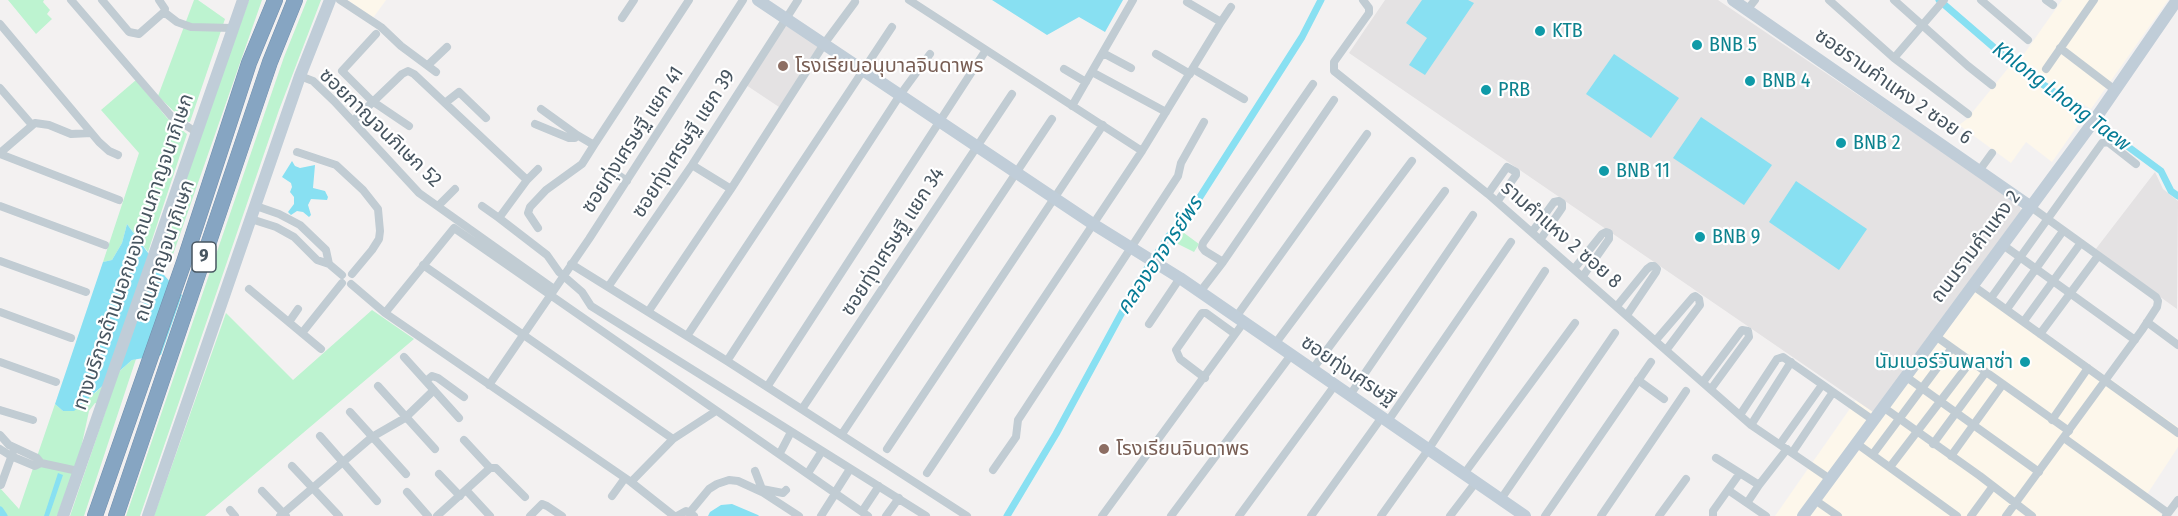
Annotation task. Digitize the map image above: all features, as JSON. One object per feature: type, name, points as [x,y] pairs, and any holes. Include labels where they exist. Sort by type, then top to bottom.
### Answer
[{"type":"highway","name":"ถนนกาญจนาภิเษก","points":[[95,516],[184,262],[249,63],[275,0]]},
{"type":"highway","name":"ถนนกาญจนาภิเษก","points":[[116,516],[270,62],[295,0]]},
{"type":"main road","name":"ทางบริการด้านนอกของถนนกาญจนาภิเษก","points":[[63,516],[243,0]]},
{"type":"main road","points":[[148,516],[300,76],[330,0]]},
{"type":"main road","name":"ซอยทุ่งเศรษฐี","points":[[758,0],[1093,224],[1180,278],[1522,515]]},
{"type":"main road","name":"ซอยรามคำแหง 2 ซอย 6","points":[[1733,0],[1751,5],[2031,207]]},
{"type":"main road","name":"ถนนรามคำแหง 2","points":[[1803,516],[2003,245],[2020,218],[2031,207],[2177,0]]},
{"type":"street","points":[[71,0],[171,116],[196,132]]},
{"type":"street","points":[[102,0],[129,32],[134,34],[139,34],[164,12],[164,5],[159,0]]},
{"type":"street","points":[[340,0],[381,27],[406,50],[436,72]]},
{"type":"street","points":[[622,18],[634,0]]},
{"type":"street","points":[[538,228],[528,213],[530,207],[546,190],[582,164],[689,0]]},
{"type":"street","name":"ซอยทุ่งเศรษฐี แยก 41","points":[[489,385],[525,335],[627,181],[743,0]]},
{"type":"street","name":"ซอยทุ่งเศรษฐี แยก 39","points":[[608,287],[692,165],[798,0]]},
{"type":"street","points":[[909,0],[1142,151]]},
{"type":"street","points":[[1072,105],[1133,0]]},
{"type":"street","name":"รามคำแหง 2 ซอย 8","points":[[1363,0],[1369,8],[1369,14],[1334,62],[1334,71],[1488,194],[1740,415],[1830,479]]},
{"type":"street","points":[[1829,0],[1894,58],[1968,114]]},
{"type":"street","points":[[1894,0],[1992,85]]},
{"type":"street","points":[[1894,58],[1944,0]]},
{"type":"street","points":[[1981,0],[2028,40]]},
{"type":"street","points":[[2046,69],[2094,0]]},
{"type":"street","points":[[648,312],[731,189],[824,44],[855,2]]},
{"type":"street","points":[[1187,2],[1221,22]]},
{"type":"street","points":[[927,473],[1142,151],[1231,7]]},
{"type":"street","points":[[164,12],[177,22],[191,27],[232,28]]},
{"type":"street","points":[[0,24],[91,133],[109,151],[118,155]]},
{"type":"street","points":[[687,336],[892,27]]},
{"type":"street","points":[[376,34],[342,71],[372,101],[409,126]]},
{"type":"street","points":[[428,65],[447,47]]},
{"type":"street","points":[[2060,48],[2115,90]]},
{"type":"street","points":[[767,387],[987,50]]},
{"type":"street","points":[[1103,53],[1131,69]]},
{"type":"street","points":[[727,361],[900,95],[930,54]]},
{"type":"street","points":[[1156,54],[1244,99]]},
{"type":"street","points":[[1064,69],[1086,82]]},
{"type":"street","points":[[353,121],[402,74],[408,72],[414,74],[527,180]]},
{"type":"street","points":[[1092,72],[1166,112]]},
{"type":"street","name":"ซอยกาญจนภิเษก 52","points":[[300,76],[313,81],[353,121],[419,194],[552,292]]},
{"type":"street","points":[[1223,262],[1205,250],[1202,247],[1203,243],[1313,84]]},
{"type":"street","points":[[0,88],[32,125]]},
{"type":"street","points":[[445,103],[460,92],[486,118]]},
{"type":"street","name":"ซอยทุ่งเศรษฐี แยก 34","points":[[802,409],[1012,94]]},
{"type":"street","points":[[1200,292],[1334,100]]},
{"type":"street","points":[[541,109],[594,145]]},
{"type":"street","points":[[842,434],[1052,119]]},
{"type":"street","points":[[993,470],[1016,437],[1018,420],[1178,176],[1181,163],[1203,122]]},
{"type":"street","points":[[91,133],[71,134],[49,125],[36,123],[0,154],[119,200]]},
{"type":"street","points":[[535,124],[569,138],[575,138],[577,135]]},
{"type":"street","points":[[887,449],[1056,199],[1103,125]]},
{"type":"street","points":[[1102,516],[1205,378],[1235,334],[1240,320],[1367,134]]},
{"type":"street","points":[[1991,298],[2103,143],[2108,142],[2136,164]]},
{"type":"street","points":[[297,152],[336,165],[363,190],[378,209],[380,231],[379,239],[372,250],[352,274],[346,272],[345,280],[302,333]]},
{"type":"street","points":[[1979,171],[1992,153]]},
{"type":"street","points":[[1275,344],[1412,161]]},
{"type":"street","points":[[692,165],[731,189]]},
{"type":"street","points":[[1488,194],[1507,167],[1516,172],[1497,202]]},
{"type":"street","points":[[499,218],[538,169]]},
{"type":"street","points":[[614,172],[627,181]]},
{"type":"street","points":[[438,206],[455,189]]},
{"type":"street","points":[[1312,370],[1445,191]]},
{"type":"street","points":[[1532,232],[1554,202],[1562,203],[1562,208],[1540,240]]},
{"type":"street","points":[[0,206],[105,245]]},
{"type":"street","points":[[482,206],[547,255],[564,276],[582,292],[591,306],[926,516]]},
{"type":"street","points":[[256,207],[279,214],[300,225],[326,250],[329,264]]},
{"type":"street","points":[[2006,516],[2157,307],[2156,297],[2031,207]]},
{"type":"street","points":[[1350,395],[1473,214]]},
{"type":"street","points":[[251,219],[276,227],[294,237],[317,260],[329,264],[385,313],[628,480],[675,516],[682,512],[692,514],[710,489],[722,481],[738,481],[760,489],[783,493],[786,490]]},
{"type":"street","points":[[385,313],[454,228],[552,292],[716,411],[866,513],[879,486]]},
{"type":"street","points":[[2007,309],[2063,231]]},
{"type":"street","points":[[1574,269],[1602,234],[1609,233],[1609,239],[1583,276]]},
{"type":"street","points":[[1315,511],[1385,419],[1511,242]]},
{"type":"street","points":[[2024,321],[2080,244]]},
{"type":"street","points":[[2003,245],[2135,340]]},
{"type":"street","points":[[2040,334],[2098,256]]},
{"type":"street","points":[[0,261],[87,292]]},
{"type":"street","points":[[571,264],[842,434],[967,516]]},
{"type":"street","points":[[423,265],[673,439]]},
{"type":"street","points":[[1617,306],[1647,269],[1651,266],[1657,269],[1627,315]]},
{"type":"street","points":[[1381,516],[1428,450],[1545,272]]},
{"type":"street","points":[[1149,324],[1180,278]]},
{"type":"street","points":[[1972,285],[2178,433]]},
{"type":"street","points":[[249,289],[321,349]]},
{"type":"street","points":[[1656,340],[1693,297],[1699,299],[1700,305],[1667,349]]},
{"type":"street","points":[[289,322],[298,309]]},
{"type":"street","points":[[0,312],[71,338]]},
{"type":"street","points":[[1205,378],[1177,355],[1176,350],[1202,313],[1206,313],[1235,334]]},
{"type":"street","points":[[2147,322],[2178,345]]},
{"type":"street","points":[[1464,474],[1575,323]]},
{"type":"street","points":[[1703,382],[1742,330],[1748,331],[1749,337],[1711,389]]},
{"type":"street","points":[[1501,499],[1615,333]]},
{"type":"street","points":[[1934,336],[2052,420],[2066,434],[2167,515],[2178,500]]},
{"type":"street","points":[[1873,454],[1952,348]]},
{"type":"street","points":[[1171,516],[1291,355]]},
{"type":"street","points":[[404,357],[456,414],[463,396],[438,378],[432,376],[426,381]]},
{"type":"street","points":[[1740,415],[1777,359],[1783,357],[1873,420]]},
{"type":"street","points":[[1890,467],[1971,361]]},
{"type":"street","points":[[0,362],[56,382]]},
{"type":"street","points":[[1545,516],[1651,362]]},
{"type":"street","points":[[1751,424],[1791,362]]},
{"type":"street","points":[[2052,420],[2088,368]]},
{"type":"street","points":[[1933,444],[1986,372]]},
{"type":"street","points":[[1905,376],[2039,472]]},
{"type":"street","points":[[1638,381],[1664,399]]},
{"type":"street","points":[[1951,456],[2003,384]]},
{"type":"street","points":[[1239,516],[1335,385]]},
{"type":"street","points":[[1786,448],[1822,385]]},
{"type":"street","points":[[378,386],[435,449]]},
{"type":"street","points":[[262,491],[283,515],[372,437],[405,418],[434,390]]},
{"type":"street","points":[[1601,516],[1686,391]]},
{"type":"street","points":[[1747,503],[1786,448],[1833,392]]},
{"type":"street","points":[[1883,407],[2032,516]]},
{"type":"street","points":[[0,410],[33,420]]},
{"type":"street","points":[[612,496],[673,439],[716,411]]},
{"type":"street","points":[[350,412],[406,474]]},
{"type":"street","points":[[780,453],[791,432]]},
{"type":"street","points":[[0,435],[12,452]]},
{"type":"street","points":[[320,436],[341,463],[377,501]]},
{"type":"street","points":[[464,440],[525,497]]},
{"type":"street","points":[[1857,443],[1957,516]]},
{"type":"street","points":[[0,449],[12,452],[35,465],[41,463],[78,471]]},
{"type":"street","points":[[808,473],[822,451]]},
{"type":"street","points":[[1,485],[12,452]]},
{"type":"street","points":[[1716,459],[1759,485]]},
{"type":"street","points":[[292,466],[339,516]]},
{"type":"street","points":[[438,516],[493,468]]},
{"type":"street","points":[[821,516],[850,469]]},
{"type":"street","points":[[755,471],[760,489],[799,516]]},
{"type":"street","points":[[1713,516],[1713,511],[1740,473]]},
{"type":"street","points":[[439,474],[490,516]]},
{"type":"street","points":[[1659,516],[1686,479]]},
{"type":"street","points":[[1450,516],[1476,482]]},
{"type":"street","points":[[1971,516],[1993,486]]},
{"type":"street","points":[[1728,490],[1766,516]]},
{"type":"street","points":[[406,492],[428,516]]},
{"type":"street","points":[[886,516],[899,498]]},
{"type":"street","points":[[1815,500],[1838,516]]},
{"type":"street","points":[[530,516],[542,504],[562,516]]},
{"type":"shaded area","points":[[348,0],[386,0],[373,18]]},
{"type":"shaded area","points":[[1385,0],[1718,0],[2019,204],[2021,211],[1873,412],[1349,53]]},
{"type":"shaded area","points":[[2062,0],[2168,0],[2091,109],[2017,64]]},
{"type":"shaded area","name":"โรงเรียนอนุบาลจินดาพร","points":[[786,25],[819,47],[779,107],[746,85]]},
{"type":"shaded area","points":[[2009,67],[2083,118],[2052,162],[2026,142],[2011,163],[1959,125],[1967,119]]},
{"type":"shaded area","points":[[2155,172],[2163,189],[2178,201],[2177,309],[2095,250]]},
{"type":"shaded area","points":[[1979,286],[2178,427],[2178,447],[2144,499],[2163,516],[1809,516]]},
{"type":"shaded area","points":[[1856,400],[1873,412],[1797,516],[1775,516]]},
{"type":"green space","points":[[8,0],[44,0],[43,2],[50,10],[47,14],[52,19],[36,34]]},
{"type":"green space","points":[[194,0],[198,0],[225,19],[190,122],[184,121],[158,96]]},
{"type":"green space","points":[[249,0],[262,0],[170,263],[164,256],[168,243],[165,234]]},
{"type":"green space","points":[[307,0],[321,0],[279,110],[140,516],[126,516],[284,57]]},
{"type":"green space","points":[[136,80],[167,118],[187,134],[148,252],[127,224],[122,243],[112,260],[103,262],[139,153],[101,110]]},
{"type":"green space","points":[[1180,230],[1199,244],[1194,252],[1174,242]]},
{"type":"green space","points":[[372,310],[414,339],[205,516],[154,516],[226,313],[293,380]]},
{"type":"green space","points":[[136,359],[84,516],[70,516],[107,407],[95,403],[89,411],[80,453],[57,516],[0,516],[0,488],[19,509],[55,404],[63,411],[95,393]]},
{"type":"water","points":[[992,0],[1123,0],[1105,32],[1079,17],[1047,35]]},
{"type":"water","points":[[1422,0],[1468,0],[1474,3],[1425,75],[1409,65],[1427,38],[1406,23]]},
{"type":"water","points":[[1614,54],[1679,98],[1651,138],[1586,94]]},
{"type":"water","points":[[1701,117],[1772,165],[1744,205],[1673,158]]},
{"type":"water","points":[[292,161],[300,168],[315,165],[313,188],[325,191],[328,197],[327,200],[311,199],[308,205],[311,215],[309,217],[303,212],[297,211],[291,215],[288,212],[294,204],[294,197],[290,192],[291,183],[282,177]]},
{"type":"water","points":[[1796,181],[1867,229],[1839,270],[1769,222]]},
{"type":"water","points":[[127,224],[164,275],[182,295],[161,355],[132,360],[74,411],[63,411],[55,404],[103,262],[112,260],[122,243]]},
{"type":"water","points":[[58,473],[63,475],[49,516],[44,516]]},
{"type":"water","points":[[732,504],[759,516],[708,516],[721,505]]},
{"type":"waterway","name":"คลองอาจารย์พร","points":[[1007,516],[1056,434],[1139,281],[1168,237],[1198,200],[1302,37],[1321,0]]},
{"type":"waterway","name":"Khlong Lhong Taew","points":[[1939,0],[2020,70],[2050,89],[2161,171],[2171,191],[2178,196]]},
{"type":"waterway","points":[[0,510],[4,516]]},
{"type":"place","name":"KTB","points":[[1540,31]]},
{"type":"place","name":"BNB 5","points":[[1697,45]]},
{"type":"place","name":"โรงเรียนอนุบาลจินดาพร","points":[[783,66]]},
{"type":"place","name":"BNB 4","points":[[1750,81]]},
{"type":"place","name":"PRB","points":[[1486,90]]},
{"type":"place","name":"BNB 2","points":[[1841,143]]},
{"type":"place","name":"BNB 11","points":[[1604,171]]},
{"type":"place","name":"BNB 9","points":[[1700,237]]},
{"type":"place","name":"นัมเบอร์วันพลาซ่า","points":[[2025,362]]},
{"type":"place","name":"โรงเรียนจินดาพร","points":[[1104,449]]}]
